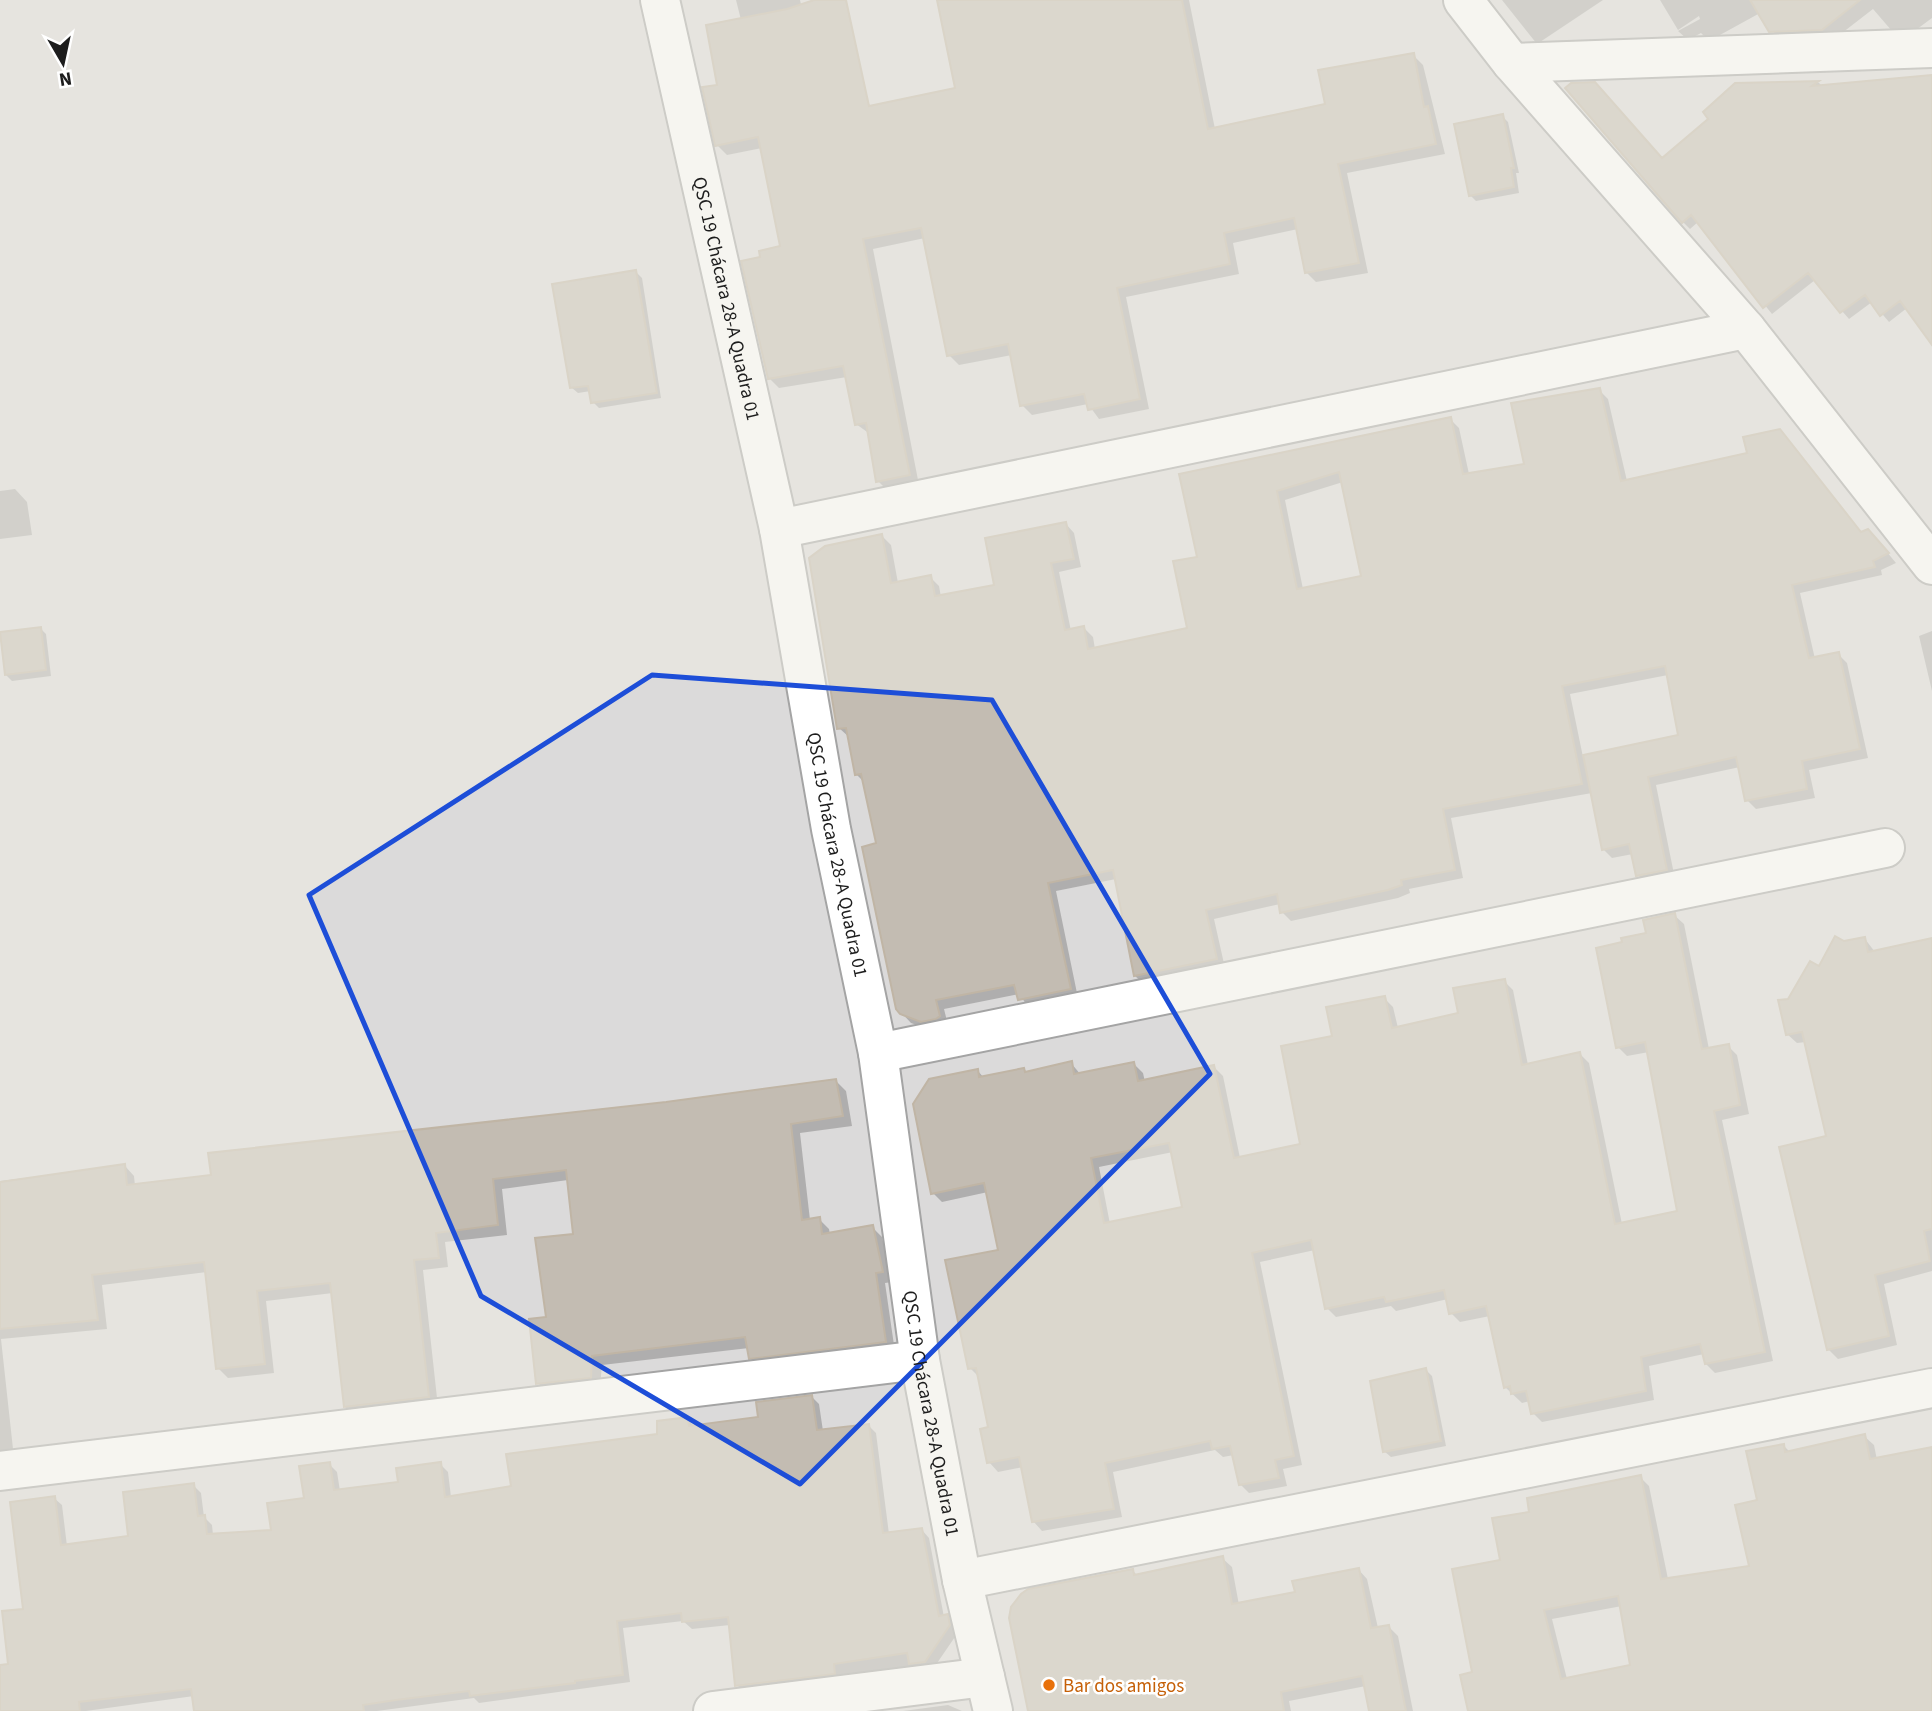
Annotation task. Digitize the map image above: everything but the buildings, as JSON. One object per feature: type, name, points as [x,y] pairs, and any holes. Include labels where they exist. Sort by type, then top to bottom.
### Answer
[{"type":"street","points":[[1463,0],[1512,63],[1746,329],[1932,565]]},
{"type":"street","name":"QSC 19 Chácara 28-A Quadra 01","points":[[666,1],[779,529],[831,829],[878,1053],[920,1360],[962,1580],[989,1694]]},
{"type":"street","points":[[1512,63],[1932,48]]},
{"type":"street","points":[[779,529],[1746,329]]},
{"type":"street","points":[[878,1053],[1885,848]]},
{"type":"street","points":[[0,1471],[920,1360]]},
{"type":"street","points":[[962,1580],[1932,1388]]},
{"type":"street","points":[[713,1711],[989,1694]]},
{"type":"highlighted area","points":[[652,675],[992,700],[1210,1074],[800,1484],[481,1296],[309,895]]},
{"type":"shaded area","points":[[0,0],[1932,0],[1932,1711],[0,1711]]},
{"type":"place","name":"Bar dos amigos","points":[[1049,1685]]}]
